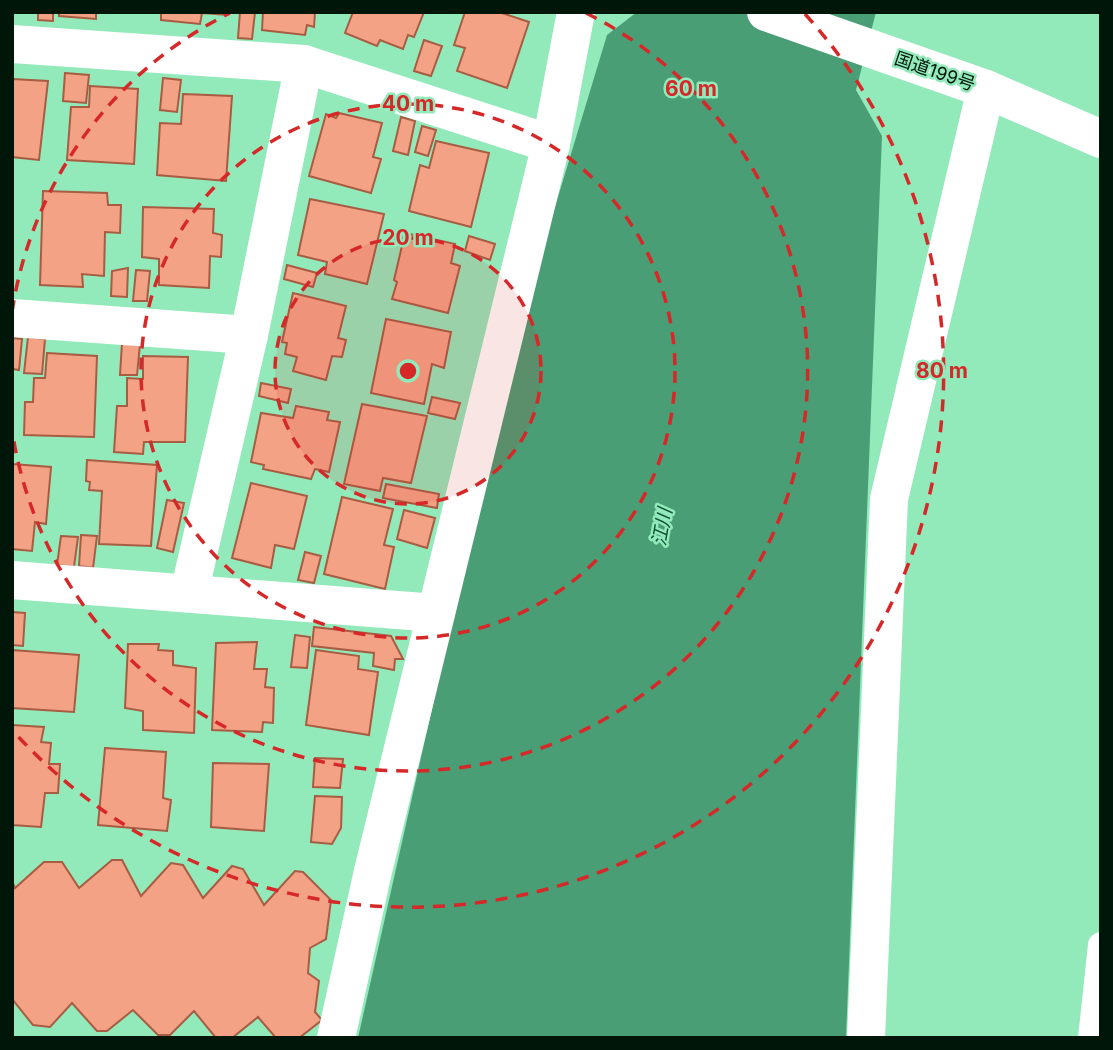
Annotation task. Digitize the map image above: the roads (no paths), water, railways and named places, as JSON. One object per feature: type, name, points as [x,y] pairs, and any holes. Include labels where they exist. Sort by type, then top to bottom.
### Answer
[{"type":"main road","points":[[336,1038],[373,871],[551,144],[576,12]]},
{"type":"main road","name":"国道199号","points":[[766,12],[971,84],[1101,139]]},
{"type":"main road","points":[[12,44],[304,64],[551,144]]},
{"type":"main road","points":[[189,593],[249,335],[304,64]]},
{"type":"main road","points":[[866,1038],[889,499],[971,84]]},
{"type":"main road","points":[[12,318],[249,335]]},
{"type":"main road","points":[[12,580],[436,613]]},
{"type":"lane","points":[[1091,1038],[1101,945]]},
{"type":"water","name":"江川","points":[[637,12],[876,12],[856,90],[882,136],[846,1038],[358,1038],[515,339],[607,35]]}]
